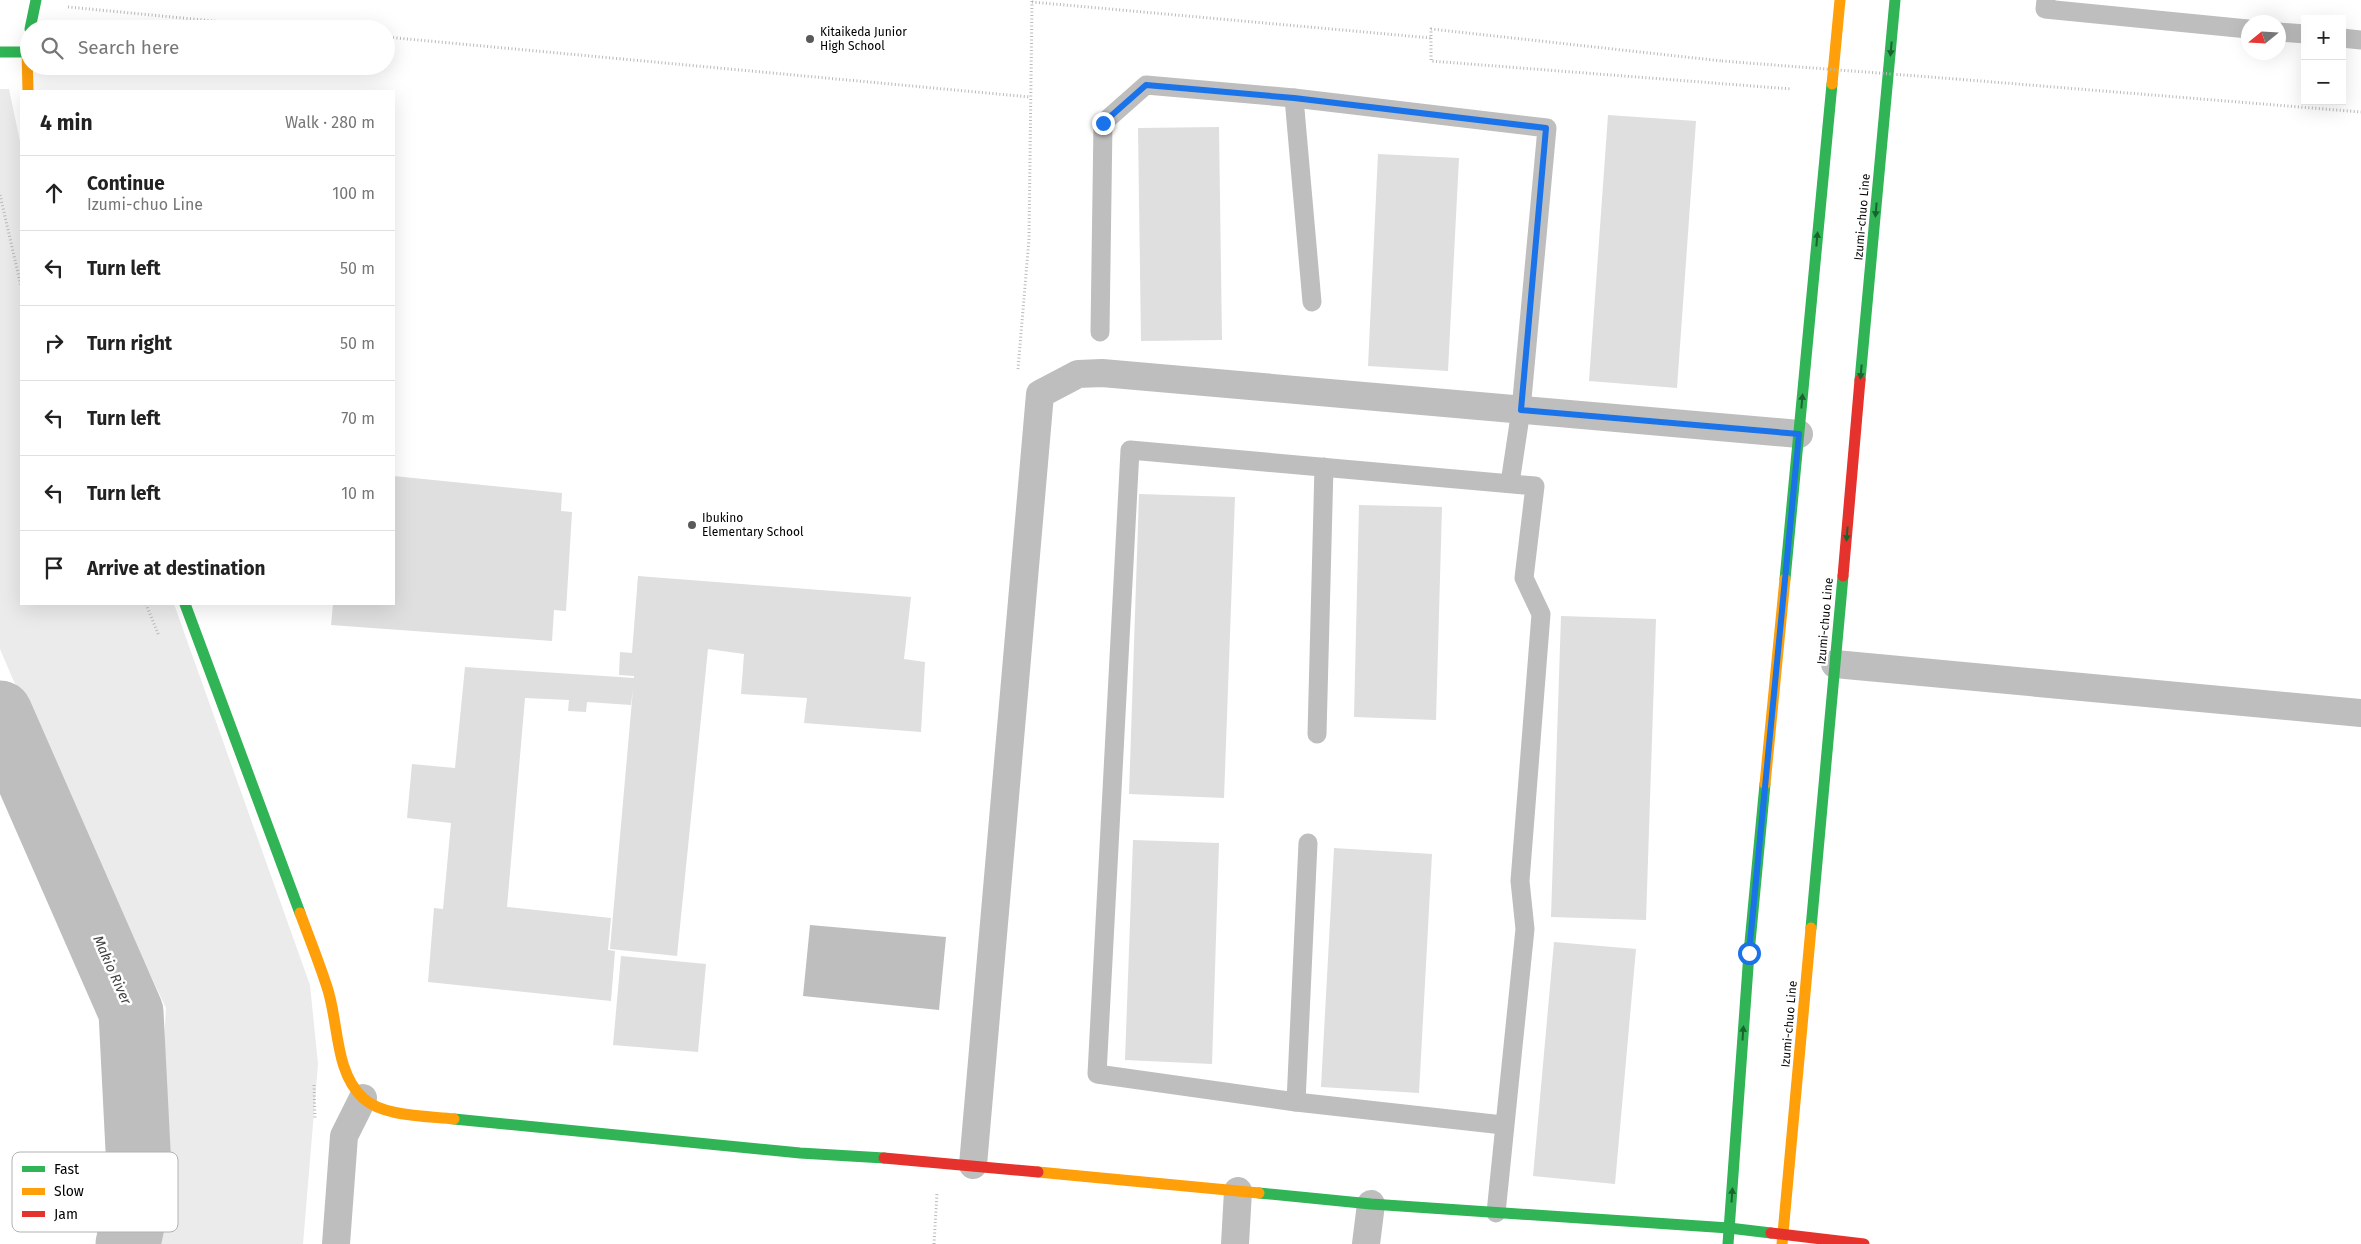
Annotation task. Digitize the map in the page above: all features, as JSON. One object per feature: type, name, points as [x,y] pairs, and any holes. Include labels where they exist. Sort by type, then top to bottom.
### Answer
[{"type":"street","points":[[32,20],[36,0]]},
{"type":"street","points":[[1728,1244],[1749,953],[1840,0]]},
{"type":"street","name":"Izumi-chuo Line","points":[[1782,1240],[1895,0]]},
{"type":"street","points":[[0,52],[20,52]]},
{"type":"street","points":[[28,75],[28,90]]},
{"type":"street","points":[[973,1165],[1040,394],[1078,374],[1102,373],[1799,434]]},
{"type":"street","points":[[185,605],[328,989],[346,1073],[363,1098],[380,1108],[405,1114],[800,1153],[973,1165],[1372,1204],[1730,1228],[1782,1240],[1864,1244]]},
{"type":"street","points":[[1835,664],[2361,713]]},
{"type":"street","points":[[336,1244],[344,1136],[363,1098]]},
{"type":"street","points":[[1235,1244],[1238,1191]]},
{"type":"street","points":[[1366,1244],[1372,1204]]},
{"type":"lane","points":[[2046,0],[2046,9],[2241,28]]},
{"type":"lane","points":[[2286,33],[2301,34]]},
{"type":"lane","points":[[2346,38],[2361,40]]},
{"type":"lane","points":[[1100,332],[1103,123],[1146,85],[1294,98],[1546,128],[1521,410],[1510,483]]},
{"type":"lane","points":[[1294,98],[1312,302]]},
{"type":"lane","points":[[1496,1213],[1503,1125],[1526,929],[1520,881],[1541,614],[1524,578],[1534,486],[1130,450],[1097,1074],[1296,1102],[1503,1125]]},
{"type":"lane","points":[[1317,734],[1324,467]]},
{"type":"lane","points":[[1296,1102],[1308,843]]},
{"type":"path","points":[[1032,2],[1431,38]]},
{"type":"path","points":[[63,7],[202,20]]},
{"type":"path","points":[[1791,89],[1431,60],[1431,29],[1722,61],[2361,112]]},
{"type":"path","points":[[395,38],[1030,97]]},
{"type":"path","points":[[0,195],[20,282]]},
{"type":"path","points":[[934,1244],[938,1185]]},
{"type":"shaded area","points":[[0,89],[9,89],[20,141],[20,605],[174,605],[310,985],[318,1064],[303,1244],[152,1244],[153,1232],[178,1232],[178,1152],[157,1152],[166,1008],[41,745],[0,649]]},
{"type":"shaded area","points":[[810,925],[946,937],[939,1010],[803,996]]},
{"type":"building","points":[[1608,115],[1696,121],[1677,388],[1589,381]]},
{"type":"building","points":[[1219,127],[1222,340],[1141,341],[1138,128]]},
{"type":"building","points":[[1378,154],[1459,158],[1448,371],[1368,366]]},
{"type":"building","points":[[395,476],[562,493],[561,511],[572,512],[566,611],[554,610],[552,641],[331,625],[333,605],[395,605]]},
{"type":"building","points":[[1139,494],[1235,497],[1224,798],[1129,794]]},
{"type":"building","points":[[1359,505],[1442,507],[1436,720],[1354,717]]},
{"type":"building","points":[[638,576],[911,597],[904,659],[925,662],[921,732],[804,723],[807,698],[741,694],[744,654],[708,649],[677,956],[610,949],[633,689],[631,705],[587,702],[586,712],[568,711],[569,700],[525,698],[507,907],[611,918],[608,950],[615,951],[611,1001],[428,982],[434,908],[443,909],[451,823],[407,818],[412,764],[455,768],[465,667],[634,678],[634,676],[619,675],[620,652],[632,653]]},
{"type":"building","points":[[1561,616],[1656,619],[1646,920],[1551,917]]},
{"type":"building","points":[[1133,840],[1219,843],[1212,1064],[1125,1060]]},
{"type":"building","points":[[1334,848],[1432,854],[1419,1093],[1321,1087]]},
{"type":"building","points":[[1554,942],[1636,949],[1615,1184],[1533,1176]]},
{"type":"building","points":[[621,956],[706,964],[698,1052],[613,1045]]},
{"type":"waterway","name":"Makio River","points":[[0,713],[131,1012],[138,1152]]},
{"type":"waterway","name":"Makio River","points":[[128,1244],[131,1232]]},
{"type":"traffic: fast","points":[[32,20],[36,0]]},
{"type":"traffic: fast","points":[[1860,380],[1895,0]]},
{"type":"traffic: fast","points":[[0,52],[20,52]]},
{"type":"traffic: fast","points":[[1785,579],[1832,84]]},
{"type":"traffic: fast","points":[[1811,928],[1843,576]]},
{"type":"traffic: fast","points":[[185,605],[300,913]]},
{"type":"traffic: fast","points":[[1728,1244],[1749,953],[1765,784]]},
{"type":"traffic: fast","points":[[454,1119],[800,1153],[884,1158]]},
{"type":"traffic: fast","points":[[1259,1193],[1371,1204],[1729,1228],[1771,1233]]},
{"type":"traffic: slow","points":[[1832,84],[1840,0]]},
{"type":"traffic: slow","points":[[28,75],[28,90]]},
{"type":"traffic: slow","points":[[1765,784],[1785,579]]},
{"type":"traffic: slow","points":[[300,913],[327,987],[342,1060],[354,1087],[363,1098],[382,1109],[406,1114],[454,1119]]},
{"type":"traffic: slow","points":[[1782,1244],[1811,928]]},
{"type":"traffic: slow","points":[[1038,1172],[1259,1193]]},
{"type":"traffic: jam","points":[[1843,576],[1860,380]]},
{"type":"traffic: jam","points":[[884,1158],[1038,1172]]},
{"type":"traffic: jam","points":[[1771,1233],[1864,1244]]},
{"type":"place","name":"Kitaikeda Junior High School","points":[[810,39]]},
{"type":"place","name":"Ibukino Elementary School","points":[[692,525]]},
{"type":"route","points":[[1103,123],[1146,85],[1294,98],[1546,128],[1521,410],[1799,434],[1749,953]]}]
